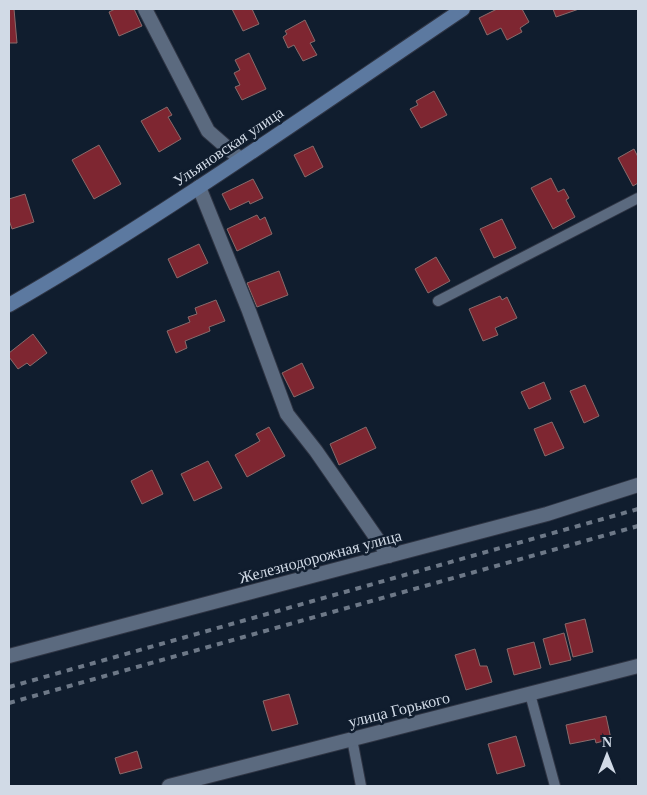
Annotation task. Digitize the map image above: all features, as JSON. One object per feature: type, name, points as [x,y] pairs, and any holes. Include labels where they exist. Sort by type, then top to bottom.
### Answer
[{"type":"main road","name":"Ульяновская улица","points":[[9,306],[72,269],[199,187],[463,9]]},
{"type":"street","points":[[145,9],[208,131],[240,159]]},
{"type":"street","points":[[199,187],[287,414],[316,451],[389,556]]},
{"type":"street","name":"Железнодорожная улица","points":[[9,656],[547,514],[638,485]]},
{"type":"street","name":"улица Горького","points":[[169,786],[638,666]]},
{"type":"lane","points":[[438,301],[638,198]]},
{"type":"lane","points":[[530,694],[555,786]]},
{"type":"lane","points":[[352,739],[361,786]]},
{"type":"building","points":[[9,9],[14,9],[17,43],[9,43]]},
{"type":"building","points":[[115,9],[134,9],[142,26],[119,36],[109,12]]},
{"type":"building","points":[[232,9],[252,9],[259,24],[243,31]]},
{"type":"building","points":[[497,9],[522,9],[529,22],[520,28],[522,32],[507,40],[501,28],[487,35],[479,18]]},
{"type":"building","points":[[553,9],[579,9],[556,17]]},
{"type":"building","points":[[305,20],[315,41],[310,43],[317,55],[303,61],[294,45],[288,48],[283,37],[287,34],[285,31]]},
{"type":"building","points":[[249,53],[266,89],[242,100],[235,87],[240,85],[234,73],[240,70],[235,60]]},
{"type":"building","points":[[434,91],[447,115],[421,128],[410,109],[418,105],[416,101]]},
{"type":"building","points":[[167,107],[172,115],[168,117],[181,139],[159,152],[141,121]]},
{"type":"building","points":[[99,145],[121,184],[94,199],[72,160]]},
{"type":"building","points":[[313,146],[323,167],[305,177],[294,155]]},
{"type":"building","points":[[634,149],[638,157],[638,183],[633,186],[618,158]]},
{"type":"building","points":[[551,178],[558,192],[564,189],[569,198],[566,200],[575,217],[553,229],[531,188]]},
{"type":"building","points":[[253,179],[263,198],[250,204],[249,201],[230,210],[222,194]]},
{"type":"building","points":[[25,194],[34,222],[12,229],[9,220],[9,199]]},
{"type":"building","points":[[257,215],[260,220],[265,217],[272,234],[237,251],[227,229]]},
{"type":"building","points":[[502,219],[516,248],[494,258],[480,229]]},
{"type":"building","points":[[199,244],[208,263],[177,278],[168,259]]},
{"type":"building","points":[[436,257],[450,281],[428,293],[415,269]]},
{"type":"building","points":[[279,271],[288,295],[257,307],[247,283]]},
{"type":"building","points":[[500,296],[502,300],[507,297],[517,318],[495,328],[498,335],[483,341],[469,309]]},
{"type":"building","points":[[216,300],[225,321],[209,327],[210,331],[185,341],[187,348],[176,353],[167,331],[190,322],[188,317],[197,314],[195,308]]},
{"type":"building","points":[[33,334],[47,353],[30,366],[27,363],[18,369],[9,357],[9,353]]},
{"type":"building","points":[[302,363],[314,388],[294,397],[282,373]]},
{"type":"building","points":[[544,382],[551,399],[529,409],[521,392]]},
{"type":"building","points":[[585,385],[599,416],[584,423],[570,391]]},
{"type":"building","points":[[552,422],[564,448],[545,456],[534,429]]},
{"type":"building","points":[[269,427],[285,456],[247,477],[235,455],[260,441],[256,434]]},
{"type":"building","points":[[366,427],[376,448],[339,465],[330,444]]},
{"type":"building","points":[[208,461],[222,488],[194,501],[181,474]]},
{"type":"building","points":[[152,470],[163,494],[142,504],[131,481]]},
{"type":"building","points":[[585,619],[593,652],[573,657],[565,624]]},
{"type":"building","points":[[564,633],[571,660],[550,665],[543,639]]},
{"type":"building","points":[[534,642],[541,668],[514,675],[507,649]]},
{"type":"building","points":[[475,649],[480,666],[487,666],[492,682],[466,690],[455,655]]},
{"type":"building","points":[[289,694],[298,724],[272,731],[263,701]]},
{"type":"building","points":[[606,716],[611,739],[596,743],[595,739],[570,744],[566,725]]},
{"type":"building","points":[[516,736],[525,766],[497,774],[488,744]]},
{"type":"building","points":[[137,751],[142,768],[120,774],[115,758]]},
{"type":"railway","points":[[9,687],[638,509]]},
{"type":"railway","points":[[9,703],[638,526]]}]
